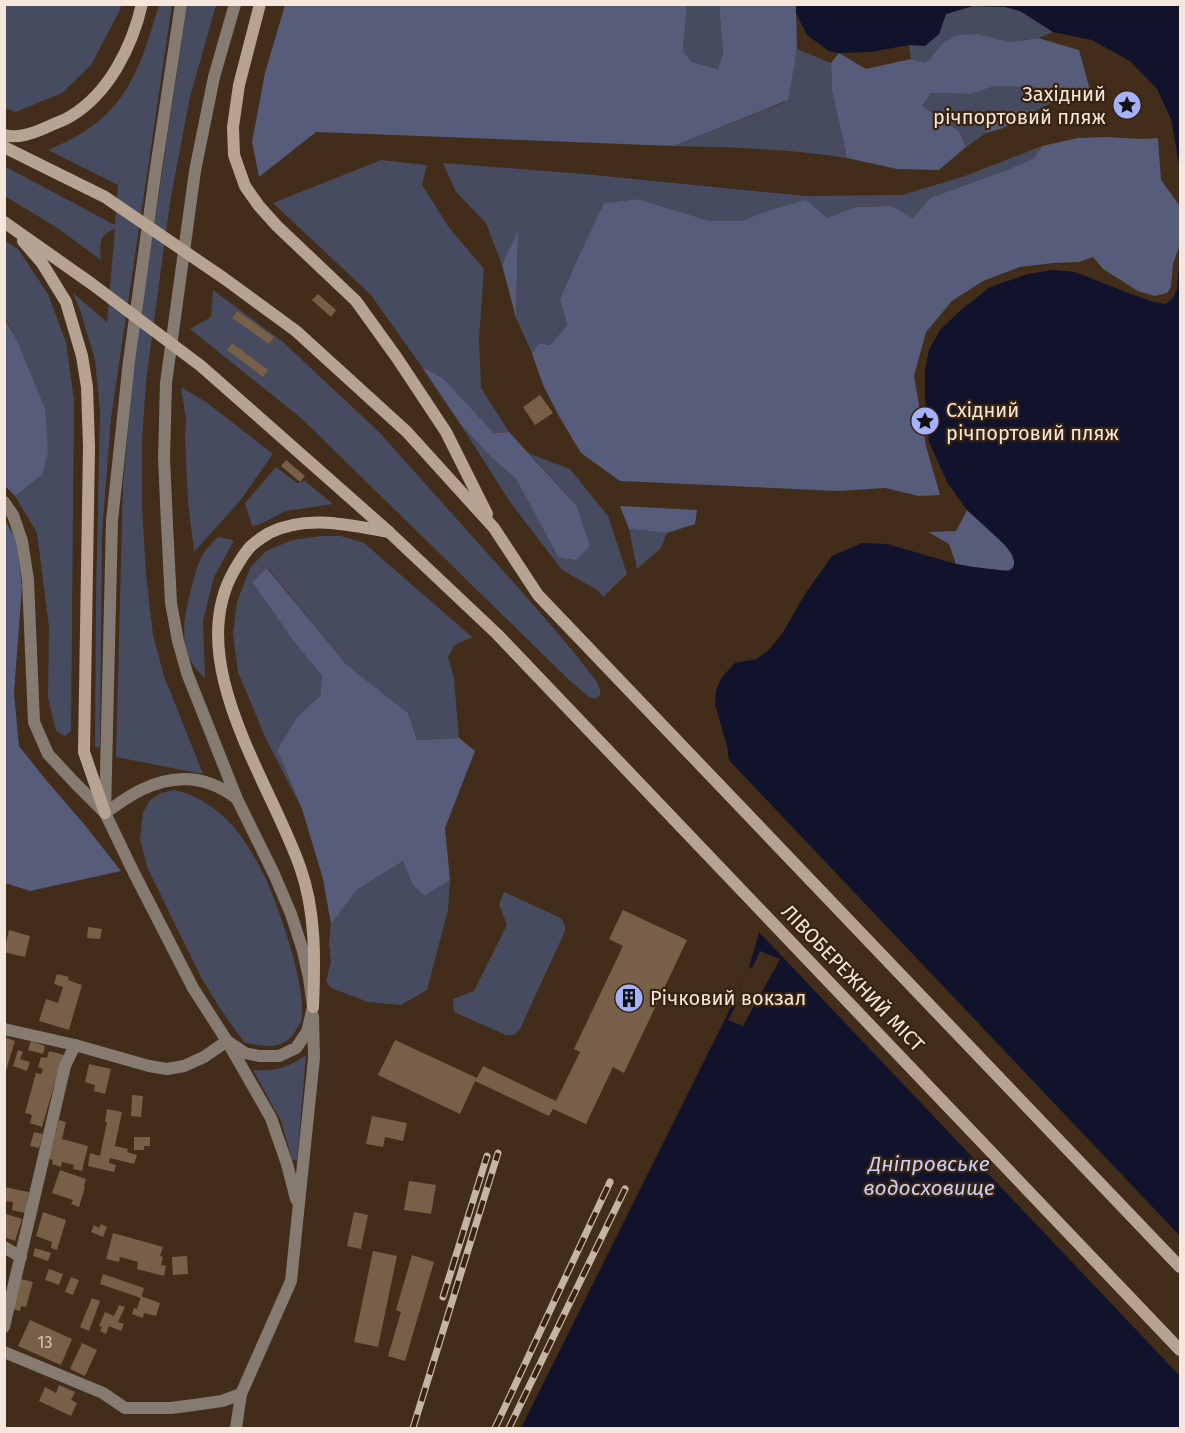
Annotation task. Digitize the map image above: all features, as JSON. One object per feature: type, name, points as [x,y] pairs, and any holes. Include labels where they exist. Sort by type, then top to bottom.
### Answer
[{"type":"main road","points":[[4,135],[11,137],[32,133],[71,116],[101,90],[123,58],[141,4]]},
{"type":"main road","points":[[260,4],[239,86],[233,127],[234,155],[245,186],[277,226],[356,302],[446,432],[494,528]]},
{"type":"main road","points":[[4,147],[105,197],[296,331],[407,432],[494,528]]},
{"type":"main road","points":[[4,223],[42,263],[66,302],[84,366],[87,387],[88,447],[84,752],[105,813]]},
{"type":"main road","name":"ЛІВОБЕРЕЖНИЙ МІСТ","points":[[4,223],[92,284],[201,366],[389,532],[497,634],[1180,1350]]},
{"type":"main road","points":[[313,1006],[315,958],[309,899],[301,868],[242,738],[229,702],[221,666],[218,635],[220,606],[222,596],[242,556],[252,544],[281,527],[324,522],[389,532]]},
{"type":"main road","name":"ЛІВОБЕРЕЖНИЙ МІСТ","points":[[494,528],[538,595],[1180,1267]]},
{"type":"street","points":[[105,813],[112,521],[131,350],[181,4]]},
{"type":"street","points":[[235,4],[214,77],[195,171],[166,384],[164,458],[171,603],[187,673],[237,799],[291,914],[303,951],[313,1006],[314,1058],[291,1281],[241,1394],[236,1428]]},
{"type":"street","points":[[4,501],[13,515],[22,541],[28,580],[34,722],[48,754],[105,813],[193,988],[227,1041],[271,1118],[299,1209]]},
{"type":"street","points":[[105,813],[139,790],[163,781],[186,778],[208,782],[224,789],[237,799]]},
{"type":"street","points":[[227,1041],[245,1053],[279,1056],[296,1048],[307,1032],[313,1006]]},
{"type":"street","points":[[4,1029],[167,1069],[184,1066],[204,1057],[227,1041]]},
{"type":"street","points":[[4,1327],[65,1065],[75,1045]]},
{"type":"street","points":[[4,1247],[21,1257]]},
{"type":"street","points":[[4,1352],[103,1393],[125,1408],[171,1408],[222,1401],[241,1394]]},
{"type":"shaded area","points":[[4,5],[121,5],[91,65],[62,93],[16,112],[5,108]]},
{"type":"shaded area","points":[[159,5],[172,5],[111,418],[102,533],[100,746],[98,748],[95,746],[100,411],[95,360],[73,293],[107,322],[115,229],[109,231],[101,241],[101,260],[59,229],[5,196],[4,166],[115,225],[118,185],[48,150],[74,138],[111,110],[134,75]]},
{"type":"shaded area","points":[[187,5],[216,5],[190,97],[170,202],[146,381],[142,441],[142,506],[153,635],[164,676],[203,774],[116,757],[123,483],[139,310],[150,253]]},
{"type":"shaded area","points":[[285,5],[687,5],[683,51],[692,62],[718,69],[723,54],[719,5],[796,5],[797,49],[788,100],[674,146],[316,132],[259,177],[252,142],[265,73]]},
{"type":"shaded area","points":[[687,5],[719,5],[723,54],[719,69],[692,62],[683,51]]},
{"type":"shaded area","points":[[973,6],[1005,7],[1021,11],[1053,32],[1038,38],[1010,42],[978,34],[942,44],[926,63],[911,59],[909,45],[925,45],[939,34],[946,14]]},
{"type":"shaded area","points":[[978,34],[1010,42],[1038,38],[1079,50],[1090,90],[995,86],[971,94],[931,93],[922,106],[959,131],[966,147],[939,170],[897,169],[847,158],[832,91],[831,63],[839,53],[866,69],[911,59],[926,63],[942,44],[957,35]]},
{"type":"shaded area","points":[[797,49],[831,63],[832,91],[847,158],[761,149],[674,146],[785,102]]},
{"type":"shaded area","points":[[995,86],[1078,90],[1037,110],[996,111],[986,133],[966,147],[959,131],[922,106],[931,93],[971,94]]},
{"type":"shaded area","points":[[1037,110],[1003,128],[986,133],[996,111]]},
{"type":"shaded area","points":[[1078,138],[1158,138],[1161,180],[1180,206],[1180,244],[1173,264],[1171,287],[1167,293],[1155,296],[1138,291],[1103,269],[1093,257],[1079,262],[1020,267],[983,281],[952,301],[926,332],[914,376],[926,446],[940,495],[919,496],[885,488],[838,491],[620,481],[581,453],[543,385],[532,353],[539,343],[550,345],[567,325],[560,299],[604,203],[638,199],[710,221],[741,221],[806,200],[827,218],[855,207],[891,206],[913,218],[930,198],[1033,159],[1042,146]]},
{"type":"shaded area","points":[[1042,146],[1033,159],[930,198],[913,218],[891,206],[855,207],[827,219],[767,211],[741,221],[710,221],[638,199],[604,203],[560,299],[567,325],[550,345],[539,343],[532,353],[516,318],[518,233],[502,265],[486,223],[456,192],[443,163],[584,174],[805,196],[902,195],[965,176]]},
{"type":"shaded area","points":[[381,160],[427,165],[422,185],[448,226],[484,269],[479,339],[481,388],[509,432],[494,433],[443,378],[422,367],[371,295],[273,203]]},
{"type":"shaded area","points":[[518,231],[516,318],[502,265]]},
{"type":"shaded area","points":[[4,240],[18,249],[48,294],[66,342],[74,400],[71,731],[65,736],[56,731],[48,698],[49,627],[37,533],[15,496],[42,475],[45,408],[17,340],[5,318]]},
{"type":"shaded area","points":[[213,290],[283,342],[379,432],[573,651],[597,682],[600,695],[596,699],[589,697],[568,679],[301,418],[190,329],[211,317]]},
{"type":"shaded area","points":[[4,318],[17,340],[45,408],[48,452],[42,475],[15,496],[5,486]]},
{"type":"shaded area","points":[[422,367],[443,378],[494,433],[509,432],[576,505],[590,546],[576,560],[558,557],[516,479],[491,457],[461,425]]},
{"type":"shaded area","points":[[181,387],[206,402],[273,454],[239,502],[194,552],[188,502],[186,420]]},
{"type":"shaded area","points":[[461,425],[491,457],[516,479],[558,557],[576,505],[530,454],[570,469],[608,516],[627,574],[603,597],[599,591],[562,570],[510,502]]},
{"type":"shaded area","points":[[276,467],[297,483],[305,481],[333,504],[286,511],[252,526],[245,503]]},
{"type":"shaded area","points":[[620,506],[697,510],[695,524],[667,533],[629,529]]},
{"type":"shaded area","points":[[967,510],[1007,547],[1014,564],[1011,569],[993,570],[956,564],[949,544],[928,532],[956,531]]},
{"type":"shaded area","points":[[4,519],[16,539],[22,587],[14,693],[19,746],[121,871],[30,891],[5,883]]},
{"type":"shaded area","points":[[629,529],[667,533],[661,548],[637,569]]},
{"type":"shaded area","points":[[341,536],[364,543],[472,637],[455,645],[448,657],[454,678],[459,738],[417,740],[408,713],[347,665],[268,568],[252,582],[294,642],[322,676],[320,696],[297,717],[277,750],[302,809],[266,739],[238,672],[233,633],[237,602],[250,568],[266,551],[292,540]]},
{"type":"shaded area","points":[[218,537],[233,540],[233,542],[214,577],[203,621],[205,678],[189,658],[184,635],[186,610],[199,563],[205,551]]},
{"type":"shaded area","points":[[267,568],[347,665],[408,713],[417,740],[459,738],[475,751],[445,828],[450,880],[425,896],[413,886],[403,861],[357,890],[331,924],[323,879],[302,809],[277,750],[297,717],[320,696],[322,676],[294,642],[252,582]]},
{"type":"shaded area","points":[[174,790],[205,803],[232,825],[253,855],[270,888],[291,948],[301,990],[301,1022],[291,1037],[280,1044],[267,1046],[244,1042],[201,977],[147,867],[140,839],[143,813],[150,800],[161,793]]},
{"type":"shaded area","points":[[403,861],[413,886],[425,896],[450,880],[448,910],[427,990],[401,1005],[368,1002],[331,988],[326,981],[331,962],[329,943],[331,924],[357,890]]},
{"type":"shaded area","points":[[504,892],[561,918],[565,926],[565,931],[521,1027],[517,1033],[511,1035],[506,1035],[454,1012],[453,999],[474,991],[507,925],[499,904]]},
{"type":"shaded area","points":[[306,1055],[297,1161],[292,1159],[281,1121],[253,1070],[281,1068]]},
{"type":"water","points":[[796,4],[1180,5],[1180,170],[1171,119],[1157,89],[1130,61],[1092,40],[1053,32],[1020,11],[1005,7],[973,6],[946,14],[939,34],[925,46],[909,45],[870,52],[839,53],[829,51],[807,35],[796,13]]},
{"type":"water","name":"Дніпровське водосховище","points":[[1180,252],[1180,1428],[521,1428],[733,1003],[749,967],[759,933],[759,901],[734,795],[727,746],[715,704],[716,690],[722,677],[735,663],[756,659],[768,651],[782,634],[805,594],[832,556],[862,543],[887,544],[973,567],[1009,571],[1012,569],[1014,561],[1012,554],[967,510],[947,482],[929,442],[925,369],[929,350],[940,330],[990,287],[1028,274],[1053,270],[1075,272],[1131,294],[1166,304],[1173,298],[1177,289]]},
{"type":"pier","points":[[726,757],[1180,1236],[1180,1376],[756,929],[756,901],[731,796]]},
{"type":"pier","points":[[760,951],[780,959],[743,1026],[728,1020],[736,1005],[733,1003],[749,967],[752,968]]},
{"type":"building","points":[[318,294],[336,310],[331,317],[312,300]]},
{"type":"building","points":[[237,311],[274,337],[269,344],[232,318]]},
{"type":"building","points":[[232,343],[268,370],[263,377],[227,350]]},
{"type":"building","points":[[540,395],[553,413],[535,425],[523,407]]},
{"type":"building","points":[[286,460],[305,476],[300,482],[281,466]]},
{"type":"building","name":"Річковий вокзал","points":[[623,910],[687,940],[624,1073],[613,1067],[586,1124],[553,1109],[549,1116],[475,1081],[460,1114],[378,1075],[395,1040],[477,1078],[483,1066],[556,1101],[580,1052],[574,1049],[623,946],[609,939]]},
{"type":"building","points":[[88,927],[102,929],[100,939],[87,938]]},
{"type":"building","points":[[9,930],[30,936],[25,957],[4,952]]},
{"type":"building","points":[[57,974],[69,977],[68,980],[82,985],[69,1030],[39,1021],[46,999],[58,1003],[63,987],[54,984]]},
{"type":"building","points":[[4,1037],[15,1041],[5,1074],[4,1074]]},
{"type":"building","points":[[31,1041],[45,1046],[43,1054],[28,1050]]},
{"type":"building","points":[[18,1050],[23,1052],[20,1059],[30,1062],[27,1071],[13,1066]]},
{"type":"building","points":[[49,1051],[64,1055],[42,1127],[30,1123],[32,1115],[25,1113],[36,1073],[41,1074],[43,1069],[38,1067],[41,1057],[47,1058]]},
{"type":"building","points":[[89,1064],[111,1069],[105,1094],[94,1091],[95,1085],[85,1082]]},
{"type":"building","points":[[132,1095],[143,1096],[141,1117],[131,1116]]},
{"type":"building","points":[[107,1109],[122,1112],[115,1146],[128,1149],[127,1152],[137,1155],[134,1164],[110,1158],[109,1163],[116,1165],[114,1172],[88,1166],[90,1153],[100,1156],[107,1122],[105,1122]]},
{"type":"building","points":[[372,1116],[407,1123],[403,1141],[385,1137],[383,1147],[366,1144]]},
{"type":"building","points":[[59,1120],[66,1122],[62,1139],[88,1146],[82,1171],[73,1169],[74,1165],[62,1162],[61,1167],[52,1164],[53,1160],[49,1159]]},
{"type":"building","points":[[34,1132],[43,1134],[39,1148],[30,1146]]},
{"type":"building","points":[[134,1137],[150,1137],[150,1146],[144,1146],[144,1150],[134,1150]]},
{"type":"building","points":[[60,1170],[86,1179],[79,1207],[71,1204],[73,1200],[52,1193]]},
{"type":"building","points":[[409,1181],[436,1185],[431,1214],[404,1210]]},
{"type":"building","points":[[4,1187],[29,1192],[25,1213],[12,1210],[13,1202],[4,1201]]},
{"type":"building","points":[[43,1212],[66,1220],[57,1250],[51,1248],[52,1242],[36,1236]]},
{"type":"building","points":[[354,1212],[368,1215],[361,1249],[347,1246]]},
{"type":"building","points":[[6,1214],[22,1219],[15,1241],[4,1237]]},
{"type":"building","points":[[101,1224],[107,1227],[103,1237],[91,1232],[94,1225],[99,1228]]},
{"type":"building","points":[[113,1233],[163,1247],[160,1256],[163,1257],[161,1265],[166,1266],[164,1276],[137,1269],[138,1262],[120,1257],[119,1262],[106,1259]]},
{"type":"building","points":[[35,1248],[51,1253],[48,1261],[33,1256]]},
{"type":"building","points":[[373,1251],[397,1256],[378,1347],[354,1342]]},
{"type":"building","points":[[412,1255],[434,1262],[405,1361],[388,1356],[401,1312],[396,1310]]},
{"type":"building","points":[[187,1256],[188,1274],[173,1275],[172,1257]]},
{"type":"building","points":[[49,1269],[63,1274],[59,1285],[45,1280]]},
{"type":"building","points":[[103,1274],[144,1288],[141,1298],[100,1284]]},
{"type":"building","points":[[71,1277],[79,1280],[73,1295],[65,1292]]},
{"type":"building","points":[[21,1279],[33,1282],[26,1307],[21,1306],[20,1311],[13,1309]]},
{"type":"building","points":[[141,1296],[160,1303],[156,1316],[144,1313],[143,1318],[132,1314],[134,1308],[137,1309]]},
{"type":"building","points":[[92,1298],[100,1301],[89,1331],[80,1327]]},
{"type":"building","points":[[119,1305],[125,1307],[118,1322],[124,1324],[121,1331],[109,1326],[106,1334],[100,1331],[102,1327],[99,1326],[105,1312],[114,1316]]},
{"type":"building","points":[[30,1320],[72,1339],[61,1365],[18,1346]]},
{"type":"building","points":[[82,1343],[97,1350],[85,1376],[70,1369]]},
{"type":"building","points":[[59,1385],[75,1392],[71,1400],[77,1403],[71,1416],[39,1401],[45,1387],[56,1393]]},
{"type":"railway","points":[[413,1428],[498,1153]]},
{"type":"railway","points":[[443,1297],[487,1156]]},
{"type":"railway","points":[[495,1428],[610,1182]]},
{"type":"railway","points":[[509,1428],[625,1189]]},
{"type":"place","name":"Західний річпортовий пляж","points":[[1127,105]]},
{"type":"place","name":"Східний річпортовий пляж","points":[[925,421]]},
{"type":"place","name":"Річковий вокзал","points":[[629,998]]}]
